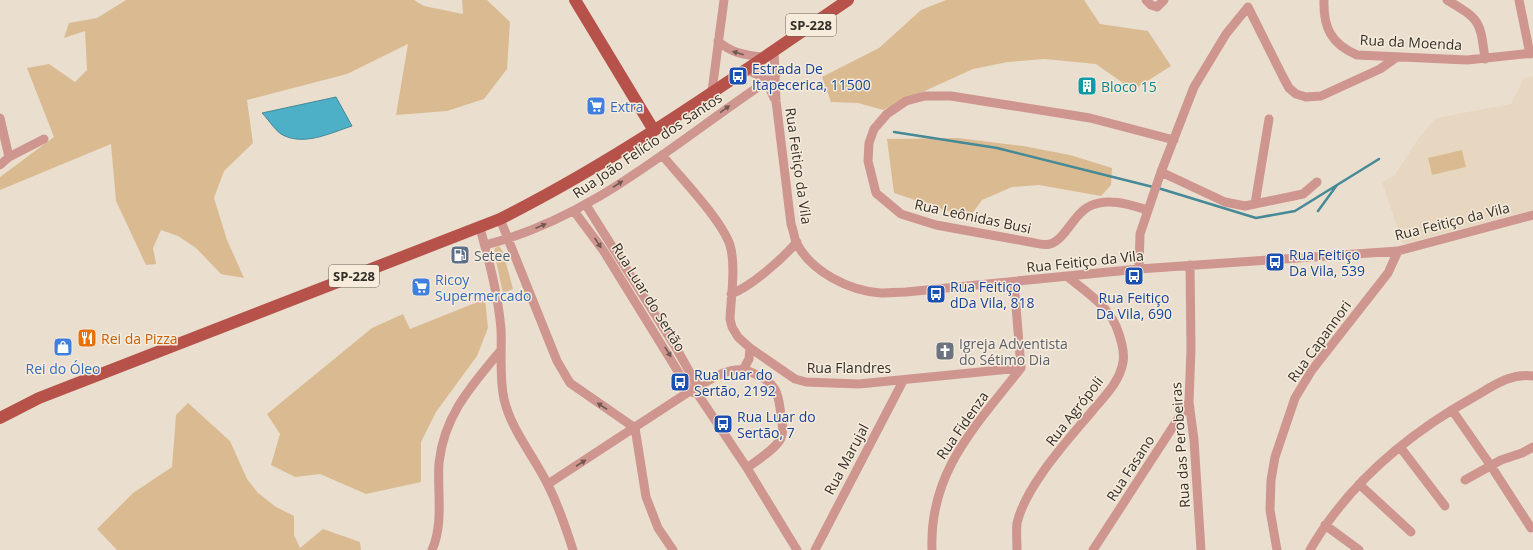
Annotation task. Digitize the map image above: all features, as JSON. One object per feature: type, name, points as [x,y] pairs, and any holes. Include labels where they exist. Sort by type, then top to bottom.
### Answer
[{"type":"main road","points":[[575,0],[653,129]]},
{"type":"main road","name":"SP-228","points":[[0,418],[40,398],[500,219],[548,195],[653,129],[848,0]]},
{"type":"main road","name":"SP-228","points":[[0,409],[40,398]]},
{"type":"street","points":[[712,91],[724,0]]},
{"type":"street","points":[[1146,0],[1151,6],[1157,7],[1164,0]]},
{"type":"street","name":"Rua da Moenda","points":[[1324,0],[1326,26],[1335,41],[1345,50],[1358,55],[1485,59],[1532,54]]},
{"type":"street","points":[[1447,0],[1476,19],[1482,34],[1485,59]]},
{"type":"street","points":[[1519,0],[1532,54]]},
{"type":"street","points":[[1139,269],[1140,234],[1161,172],[1194,88],[1226,34],[1249,4],[1289,88],[1301,96],[1321,96],[1380,69],[1397,57]]},
{"type":"street","points":[[718,41],[726,49],[733,52],[762,58]]},
{"type":"street","name":"Rua Feitiço da Vila","points":[[774,50],[776,101],[791,224],[796,242],[810,261],[822,271],[849,286],[874,292],[906,292],[1139,269],[1398,251],[1505,223],[1533,218]]},
{"type":"street","points":[[744,69],[757,74],[766,80]]},
{"type":"street","name":"Rua João Felício dos Santos","points":[[485,245],[508,239],[586,205],[662,155],[766,80],[776,75]]},
{"type":"street","name":"Rua Feitiço da Vila","points":[[766,80],[776,101]]},
{"type":"street","name":"Rua Leônidas Busi","points":[[1148,210],[1130,204],[1111,202],[1090,205],[1077,216],[1057,240],[1050,244],[1034,243],[936,225],[901,214],[876,193],[868,161],[868,144],[874,129],[888,114],[906,101],[925,96],[951,96],[1090,118],[1174,140]]},
{"type":"street","points":[[0,118],[9,157]]},
{"type":"street","points":[[1255,204],[1269,119]]},
{"type":"street","points":[[0,165],[9,157],[44,140]]},
{"type":"street","name":"Rua Flandres","points":[[662,155],[719,225],[726,236],[732,257],[730,318],[732,327],[738,337],[750,348],[778,369],[795,379],[806,382],[859,384],[903,381],[1021,368]]},
{"type":"street","points":[[1161,172],[1225,202],[1245,206],[1303,194],[1316,182]]},
{"type":"street","name":"Rua Luar do Sertão","points":[[586,205],[619,267]]},
{"type":"street","name":"Rua Luar do Sertão","points":[[574,211],[619,267],[675,346],[696,391],[747,468],[796,550]]},
{"type":"street","points":[[500,219],[554,354],[570,383],[635,428],[646,497],[658,528],[673,550]]},
{"type":"street","points":[[480,228],[497,301],[501,350],[501,380],[504,399],[510,419],[548,484],[573,550]]},
{"type":"street","points":[[731,294],[753,280],[796,242]]},
{"type":"street","name":"Rua Capannori","points":[[1277,550],[1270,510],[1271,480],[1275,457],[1295,398],[1312,370],[1388,273],[1398,251]]},
{"type":"street","name":"Rua das Perobeiras","points":[[1190,265],[1191,349],[1189,402],[1194,440],[1201,550]]},
{"type":"street","name":"Rua Agrópoli","points":[[1017,550],[1017,524],[1026,501],[1040,476],[1111,390],[1124,361],[1122,346],[1116,325],[1100,304],[1068,277]]},
{"type":"street","points":[[1014,282],[1021,368]]},
{"type":"street","points":[[743,370],[749,359],[750,348]]},
{"type":"street","points":[[432,550],[438,526],[439,462],[443,440],[450,419],[464,393],[501,350]]},
{"type":"street","name":"Rua Fidenza","points":[[932,550],[938,498],[947,470],[966,438],[1021,368]]},
{"type":"street","points":[[772,383],[776,378],[778,369]]},
{"type":"street","points":[[548,484],[635,428],[726,373],[743,370],[772,383],[778,396],[782,434],[778,443],[747,468]]},
{"type":"street","points":[[1310,550],[1325,525],[1359,484],[1400,447],[1425,427],[1507,379],[1522,376],[1533,376]]},
{"type":"street","name":"Rua Marujal","points":[[815,550],[903,381]]},
{"type":"street","name":"Rua Fasano","points":[[1093,550],[1189,402]]},
{"type":"street","points":[[1452,410],[1491,466],[1531,528]]},
{"type":"street","points":[[1400,447],[1445,506]]},
{"type":"street","points":[[1465,480],[1508,456],[1522,453],[1533,447]]},
{"type":"street","points":[[1359,484],[1411,532]]},
{"type":"street","points":[[1325,525],[1359,550]]},
{"type":"shaded area","points":[[126,0],[414,0],[424,6],[463,14],[462,0],[487,0],[510,22],[507,69],[484,99],[447,111],[396,115],[408,44],[347,74],[247,100],[253,143],[224,171],[214,198],[227,240],[244,278],[221,274],[196,248],[178,236],[161,230],[153,248],[156,264],[146,265],[116,201],[111,144],[0,190],[0,177],[54,137],[27,68],[49,64],[75,82],[87,70],[85,31],[64,38],[69,23],[97,18]]},
{"type":"shaded area","points":[[946,0],[1084,0],[1100,24],[1148,31],[1171,66],[1133,90],[1096,64],[1044,59],[1008,62],[973,69],[883,110],[858,103],[831,102],[822,77],[879,48],[921,10]]},
{"type":"shaded area","points":[[1533,76],[1533,210],[1403,244],[1382,182],[1394,176],[1420,136],[1436,118],[1511,104],[1524,78]]},
{"type":"shaded area","points":[[958,138],[1023,146],[1070,155],[1112,168],[1111,185],[1101,196],[1039,185],[1012,187],[982,200],[969,218],[894,193],[887,139]]},
{"type":"shaded area","points":[[1462,150],[1466,167],[1432,175],[1428,158]]},
{"type":"shaded area","points":[[499,246],[503,252],[513,289],[503,293],[494,252],[495,248]]},
{"type":"shaded area","points":[[485,299],[488,328],[477,356],[436,412],[421,442],[421,482],[366,494],[320,474],[295,477],[271,465],[280,434],[267,414],[372,328],[403,314],[410,329]]},
{"type":"shaded area","points":[[188,403],[230,441],[247,479],[258,493],[276,507],[294,516],[294,535],[300,548],[323,529],[360,542],[361,550],[117,550],[97,529],[133,493],[172,467],[176,415]]},
{"type":"water","points":[[336,97],[352,126],[316,138],[289,138],[281,134],[262,113]]},
{"type":"waterway","points":[[894,132],[997,148],[1153,187]]},
{"type":"waterway","points":[[1318,211],[1337,185],[1379,159]]},
{"type":"waterway","points":[[1158,188],[1256,218],[1295,211],[1337,185]]},
{"type":"place","name":"Estrada De Itapecerica, 11500","points":[[738,76]]},
{"type":"place","name":"Bloco 15","points":[[1087,86]]},
{"type":"place","name":"Extra","points":[[596,106]]},
{"type":"place","name":"Setee","points":[[460,255]]},
{"type":"place","name":"Rua Feitiço Da Vila, 539","points":[[1275,262]]},
{"type":"place","name":"Rua Feitiço Da Vila, 690","points":[[1134,276]]},
{"type":"place","name":"Ricoy Supermercado","points":[[421,287]]},
{"type":"place","name":"Rua Feitiço dDa Vila, 818","points":[[936,294]]},
{"type":"place","name":"Rei da Pizza","points":[[87,338]]},
{"type":"place","name":"Rei do Óleo","points":[[63,347]]},
{"type":"place","name":"Igreja Adventista do Sétimo Dia","points":[[945,351]]},
{"type":"place","name":"Rua Luar do Sertão, 2192","points":[[680,382]]},
{"type":"place","name":"Rua Luar do Sertão, 7","points":[[723,424]]}]
